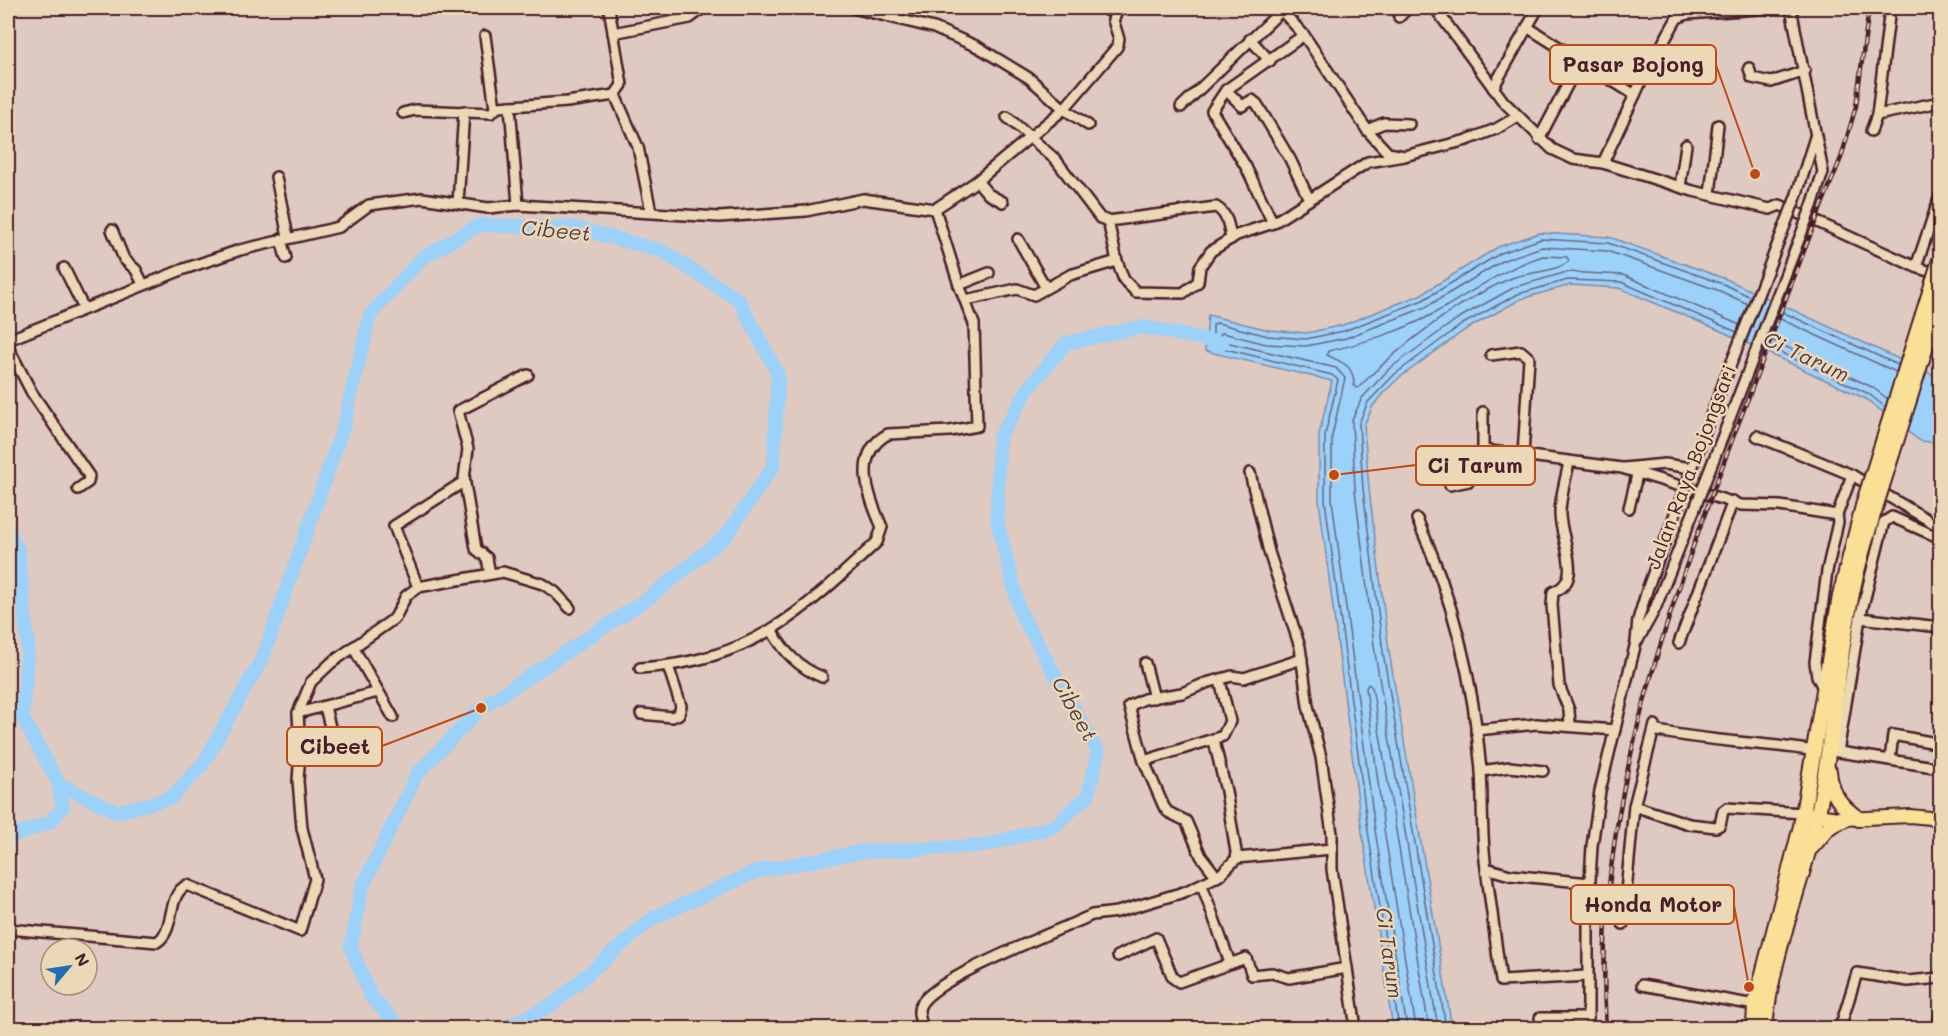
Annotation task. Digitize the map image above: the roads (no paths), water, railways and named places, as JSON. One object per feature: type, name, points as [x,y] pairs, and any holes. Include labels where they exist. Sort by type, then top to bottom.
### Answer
[{"type":"highway","points":[[1765,1029],[1769,993],[1810,851],[1818,811],[1847,616],[1870,503],[1940,259]]},
{"type":"highway","points":[[1810,851],[1829,827],[1852,819],[1839,804],[1830,779],[1825,692],[1845,568],[1941,302]]},
{"type":"highway","points":[[1754,1029],[1755,1005],[1792,868],[1804,808],[1827,751]]},
{"type":"main road","points":[[1804,808],[1852,819],[1910,816],[1941,819]]},
{"type":"main road","points":[[1748,1029],[1755,1005]]},
{"type":"street","points":[[403,113],[415,110],[491,113],[495,108],[615,95],[622,86],[609,8]]},
{"type":"street","points":[[613,33],[690,18],[703,8]]},
{"type":"street","points":[[853,8],[901,18],[962,40],[1029,78],[1064,109],[1088,124]]},
{"type":"street","points":[[8,340],[143,284],[230,253],[285,238],[339,227],[369,205],[422,198],[488,208],[518,205],[742,216],[806,211],[863,198],[935,208],[977,181],[1064,109],[1117,47],[1119,39],[1113,20],[1119,8]]},
{"type":"street","points":[[1399,17],[1408,8]]},
{"type":"street","points":[[1435,8],[1493,88],[1517,117],[1552,150],[1573,159],[1603,163],[1680,187],[1770,209],[1780,205],[1916,267],[1941,275]]},
{"type":"street","points":[[1493,88],[1538,8]]},
{"type":"street","points":[[1603,163],[1667,33],[1682,11],[1773,8]]},
{"type":"street","name":"Jalan Raya Bojongsari","points":[[1636,642],[1655,609],[1812,206],[1823,172],[1805,70],[1791,8]]},
{"type":"street","points":[[1871,131],[1877,115],[1890,8]]},
{"type":"street","points":[[1181,107],[1280,9],[1304,35],[1367,130],[1388,153],[1404,156]]},
{"type":"street","points":[[1527,27],[1635,95]]},
{"type":"street","points":[[1273,223],[1246,168],[1212,111],[1226,90],[1304,35]]},
{"type":"street","points":[[485,36],[495,108]]},
{"type":"street","points":[[1250,39],[1269,61]]},
{"type":"street","points":[[1539,139],[1580,61]]},
{"type":"street","points":[[1749,68],[1752,78],[1771,82],[1805,70]]},
{"type":"street","points":[[1226,90],[1242,106],[1252,100],[1257,104],[1290,159],[1309,199]]},
{"type":"street","points":[[615,95],[638,147],[646,176],[651,212]]},
{"type":"street","points":[[1877,115],[1941,102]]},
{"type":"street","points":[[510,106],[518,205]]},
{"type":"street","points":[[459,203],[464,111]]},
{"type":"street","points":[[1007,117],[1056,160],[1095,214],[1108,221],[1216,207],[1222,210],[1228,222],[1231,239]]},
{"type":"street","points":[[1108,221],[1124,280],[1136,292],[1183,293],[1198,282],[1200,267],[1211,251],[1231,239],[1273,223],[1368,162],[1404,156],[1482,136],[1517,117]]},
{"type":"street","points":[[1367,130],[1384,123],[1409,124]]},
{"type":"street","points":[[1710,194],[1718,125]]},
{"type":"street","name":"Jalan Raya Bojongsari","points":[[1588,1029],[1590,883],[1596,814],[1636,642],[1638,620],[1691,468],[1811,156],[1816,132]]},
{"type":"street","points":[[1680,187],[1686,145]]},
{"type":"street","points":[[276,177],[286,258]]},
{"type":"street","points":[[977,181],[988,194],[1002,202]]},
{"type":"street","points":[[1916,267],[1941,195]]},
{"type":"street","points":[[640,668],[668,666],[739,647],[772,631],[825,591],[877,542],[881,535],[882,527],[865,472],[870,451],[881,438],[888,434],[950,431],[977,426],[974,324],[935,208]]},
{"type":"street","points":[[112,230],[124,260],[136,270],[143,284]]},
{"type":"street","points":[[1018,239],[1046,288]]},
{"type":"street","points":[[966,300],[1017,289],[1034,295],[1070,275],[1117,261]]},
{"type":"street","points":[[64,268],[84,309]]},
{"type":"street","points":[[959,285],[989,273]]},
{"type":"street","points":[[8,347],[32,393],[88,476],[88,482],[78,489]]},
{"type":"street","points":[[1491,355],[1521,351],[1529,358],[1523,455]]},
{"type":"street","points":[[490,574],[487,558],[476,549],[465,481],[468,449],[458,411],[528,375]]},
{"type":"street","points":[[1450,485],[1468,481],[1477,456],[1483,450],[1483,412]]},
{"type":"street","points":[[1757,436],[1852,475],[1941,527]]},
{"type":"street","points":[[1483,450],[1622,468],[1665,464],[1691,468]]},
{"type":"street","points":[[1569,462],[1560,510],[1560,522],[1569,554],[1569,570],[1562,588],[1553,592],[1552,604],[1559,686],[1569,710],[1570,725]]},
{"type":"street","points":[[1654,477],[1655,466]]},
{"type":"street","points":[[1622,468],[1636,475],[1654,477],[1741,505],[1780,506],[1837,516]]},
{"type":"street","points":[[1250,473],[1269,552],[1302,659],[1308,706],[1322,757],[1332,834],[1330,849],[1356,1029]]},
{"type":"street","points":[[1629,508],[1636,475]]},
{"type":"street","points":[[1825,692],[1817,676],[1815,662],[1827,571],[1838,522],[1837,516],[1852,475]]},
{"type":"street","points":[[418,587],[394,526],[465,481]]},
{"type":"street","points":[[1679,643],[1733,501]]},
{"type":"street","points":[[1827,751],[1882,527],[1887,518],[1892,517],[1941,538]]},
{"type":"street","points":[[1417,519],[1451,605],[1473,702],[1481,771],[1482,842],[1501,981],[1588,976]]},
{"type":"street","points":[[1671,523],[1687,528]]},
{"type":"street","points":[[8,929],[157,942],[164,937],[177,893],[187,885],[300,931],[315,879],[302,828],[297,781],[300,752],[298,713],[311,682],[353,647],[395,618],[406,596],[418,587],[490,574],[512,573],[543,584],[555,592],[570,608]]},
{"type":"street","points":[[1860,618],[1941,627]]},
{"type":"street","points":[[772,631],[784,652],[800,666],[822,677]]},
{"type":"street","points":[[353,647],[393,717]]},
{"type":"street","points":[[1217,877],[1201,856],[1186,821],[1166,810],[1144,761],[1129,706],[1154,698],[1182,693],[1232,676],[1244,678],[1302,659]]},
{"type":"street","points":[[1144,663],[1154,698]]},
{"type":"street","points":[[641,714],[672,717],[679,714],[681,706],[668,666]]},
{"type":"street","points":[[1144,761],[1214,741],[1222,736],[1230,721],[1220,681]]},
{"type":"street","points":[[298,713],[378,692]]},
{"type":"street","points":[[325,707],[338,759]]},
{"type":"street","points":[[1476,730],[1505,725],[1570,725],[1615,730]]},
{"type":"street","points":[[1623,924],[1634,806],[1654,727],[1941,768]]},
{"type":"street","points":[[1890,760],[1893,735],[1936,743]]},
{"type":"street","points":[[1214,741],[1226,791],[1237,858]]},
{"type":"street","points":[[1481,771],[1510,767],[1543,771]]},
{"type":"street","points":[[1634,806],[1689,824],[1716,827],[1720,825],[1723,811],[1727,808],[1804,808]]},
{"type":"street","points":[[923,1029],[919,1015],[924,1001],[956,977],[1092,915],[1117,912],[1202,885],[1217,877],[1237,858],[1330,849]]},
{"type":"street","points":[[1486,867],[1510,875],[1590,883]]},
{"type":"street","points":[[1202,885],[1230,963]]},
{"type":"street","points":[[1118,956],[1156,938],[1173,978],[1179,982],[1246,958],[1252,975],[1272,973],[1289,978],[1347,968]]},
{"type":"street","points":[[1840,1029],[1857,973],[1908,981],[1941,978]]},
{"type":"street","points":[[1641,985],[1755,1005]]},
{"type":"street","points":[[1938,1029],[1941,1014]]},
{"type":"street","points":[[1540,1018],[1588,1018]]},
{"type":"water","points":[[1539,233],[1609,237],[1726,279],[1940,378],[1940,443],[1920,441],[1866,399],[1721,331],[1619,288],[1570,285],[1521,299],[1465,330],[1399,378],[1383,393],[1373,406],[1364,425],[1369,489],[1389,651],[1452,1028],[1393,1028],[1362,832],[1319,500],[1319,434],[1332,381],[1205,351],[1208,315],[1269,330],[1307,333],[1343,325],[1420,295],[1498,247]]},
{"type":"waterway","name":"Cibeet","points":[[8,530],[18,550],[28,646],[22,717],[59,784],[117,812],[171,798],[203,764],[263,657],[344,425],[370,315],[421,259],[479,225],[576,228],[662,251],[739,300],[778,374],[774,465],[726,536],[650,597],[481,708],[417,774],[362,888],[351,947],[371,997],[400,1028]]},
{"type":"waterway","name":"Cibeet","points":[[504,1028],[552,1005],[653,918],[758,871],[859,852],[982,846],[1053,827],[1088,796],[1098,752],[1020,612],[997,520],[999,438],[1030,386],[1066,343],[1142,327],[1222,343]]},
{"type":"waterway","points":[[8,836],[50,822],[63,807],[59,784]]},
{"type":"railway","points":[[1606,1028],[1605,950],[1610,873],[1622,797],[1639,722],[1660,647],[1710,500],[1841,158],[1856,106],[1869,8]]},
{"type":"place","name":"Pasar Bojong","points":[[1755,174]]},
{"type":"place","name":"Ci Tarum","points":[[1334,475]]},
{"type":"place","name":"Cibeet","points":[[481,708]]},
{"type":"place","name":"Honda Motor","points":[[1749,987]]}]
